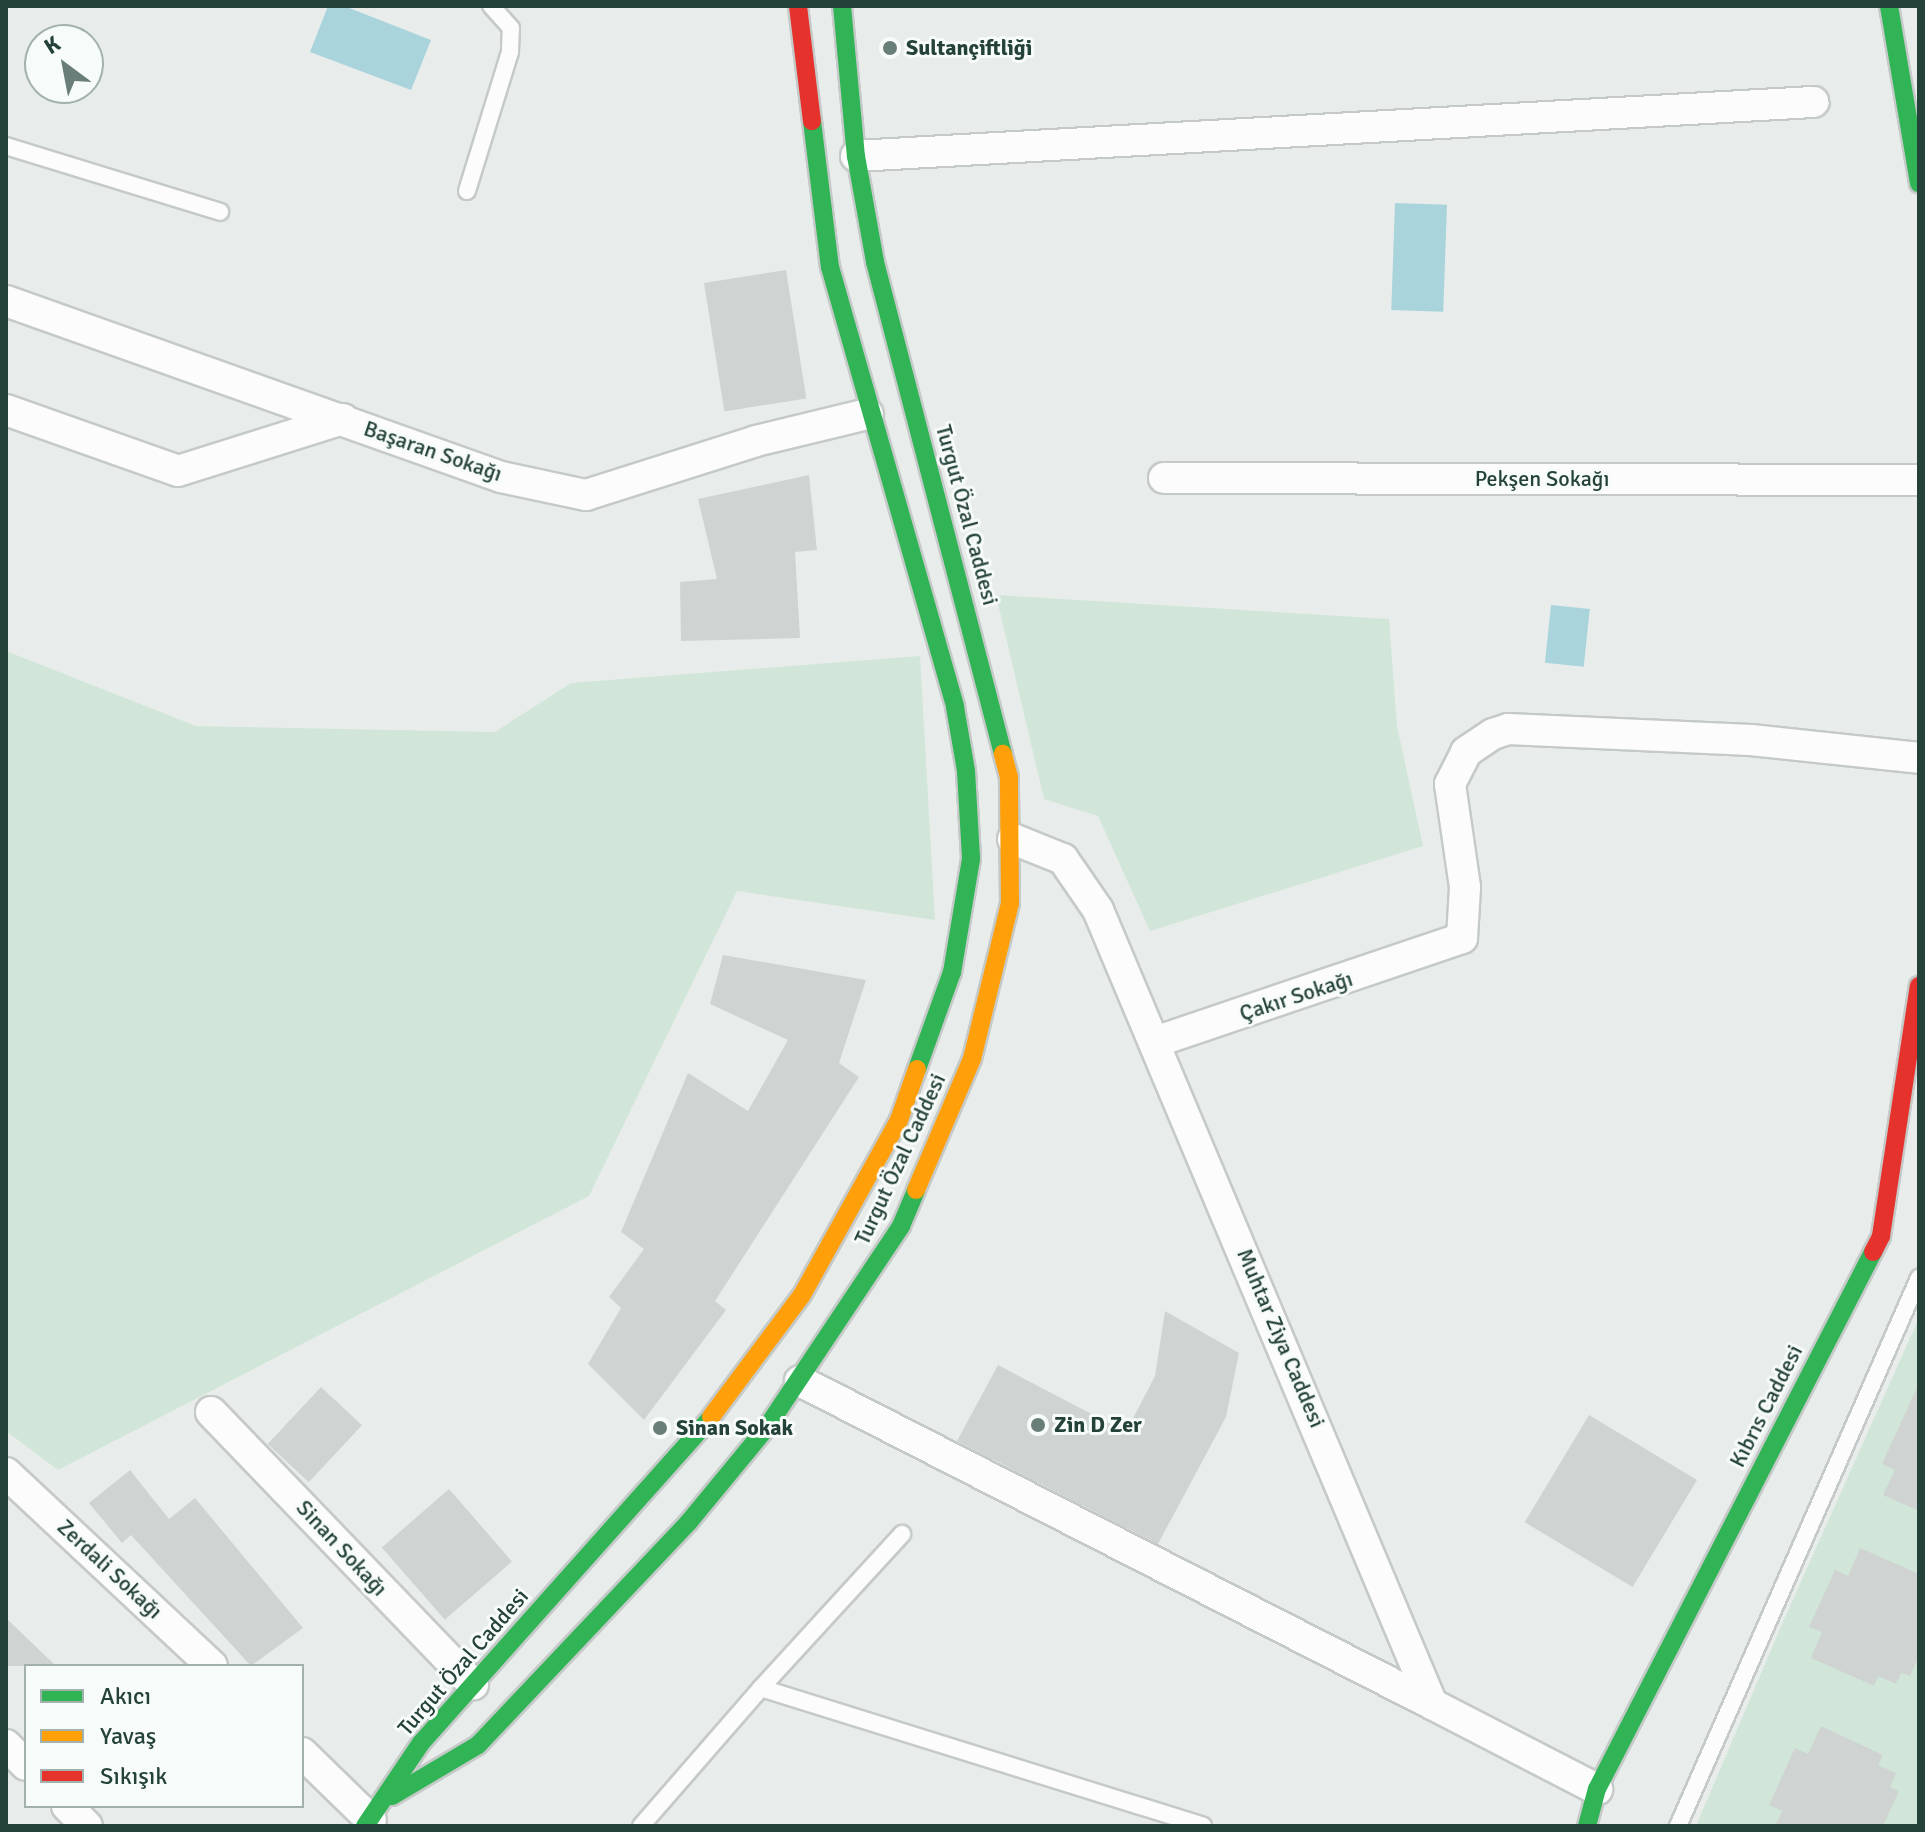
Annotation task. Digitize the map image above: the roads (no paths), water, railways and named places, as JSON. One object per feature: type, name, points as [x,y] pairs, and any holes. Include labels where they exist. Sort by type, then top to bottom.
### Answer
[{"type":"main road","name":"Turgut Özal Caddesi","points":[[390,1797],[421,1743],[730,1395],[802,1295],[857,1204],[935,1030],[966,899],[971,828],[955,707],[868,414],[830,267],[798,6]]},
{"type":"main road","name":"Turgut Özal Caddesi","points":[[390,1797],[478,1745],[688,1523],[800,1381],[901,1226],[972,1059],[1010,903],[1013,839],[994,702],[875,262],[856,156],[842,6]]},
{"type":"main road","points":[[1889,6],[1919,183]]},
{"type":"main road","points":[[868,414],[911,403]]},
{"type":"main road","points":[[971,828],[1013,839]]},
{"type":"main road","name":"Kıbrıs Caddesi","points":[[1587,1826],[1597,1789],[1881,1236],[1919,986]]},
{"type":"main road","points":[[368,1823],[390,1797]]},
{"type":"street","points":[[856,156],[1813,102]]},
{"type":"street","name":"Başaran Sokağı","points":[[6,301],[501,477],[586,495],[756,441],[868,414]]},
{"type":"street","points":[[6,410],[178,471],[343,419]]},
{"type":"street","name":"Pekşen Sokağı","points":[[1164,478],[1919,480]]},
{"type":"street","name":"Çakır Sokağı","points":[[1158,1041],[1434,951],[1462,938],[1464,922],[1450,784],[1466,752],[1493,734],[1508,729],[1751,740],[1919,758]]},
{"type":"street","name":"Muhtar Ziya Caddesi","points":[[1013,839],[1063,859],[1098,910],[1158,1041],[1432,1704]]},
{"type":"street","points":[[800,1381],[1597,1789]]},
{"type":"street","name":"Sinan Sokağı","points":[[211,1412],[473,1684]]},
{"type":"street","name":"Zerdali Sokağı","points":[[6,1473],[210,1664]]},
{"type":"street","points":[[6,1745],[24,1763]]},
{"type":"street","points":[[304,1755],[368,1823]]},
{"type":"street","points":[[69,1808],[87,1826]]},
{"type":"lane","points":[[467,191],[507,72],[511,28],[491,6]]},
{"type":"lane","points":[[6,146],[220,212]]},
{"type":"lane","points":[[1678,1826],[1919,1278]]},
{"type":"lane","points":[[641,1826],[761,1688],[902,1534]]},
{"type":"lane","points":[[761,1688],[1203,1826]]},
{"type":"water","points":[[328,6],[344,6],[431,40],[411,90],[310,52]]},
{"type":"water","points":[[1395,203],[1447,205],[1443,312],[1391,310]]},
{"type":"water","points":[[1551,605],[1590,609],[1584,667],[1545,663]]},
{"type":"place","name":"Sultançiftliği","points":[[890,48]]},
{"type":"place","name":"Zin D Zer","points":[[1038,1425]]},
{"type":"place","name":"Sinan Sokak","points":[[660,1428]]}]
